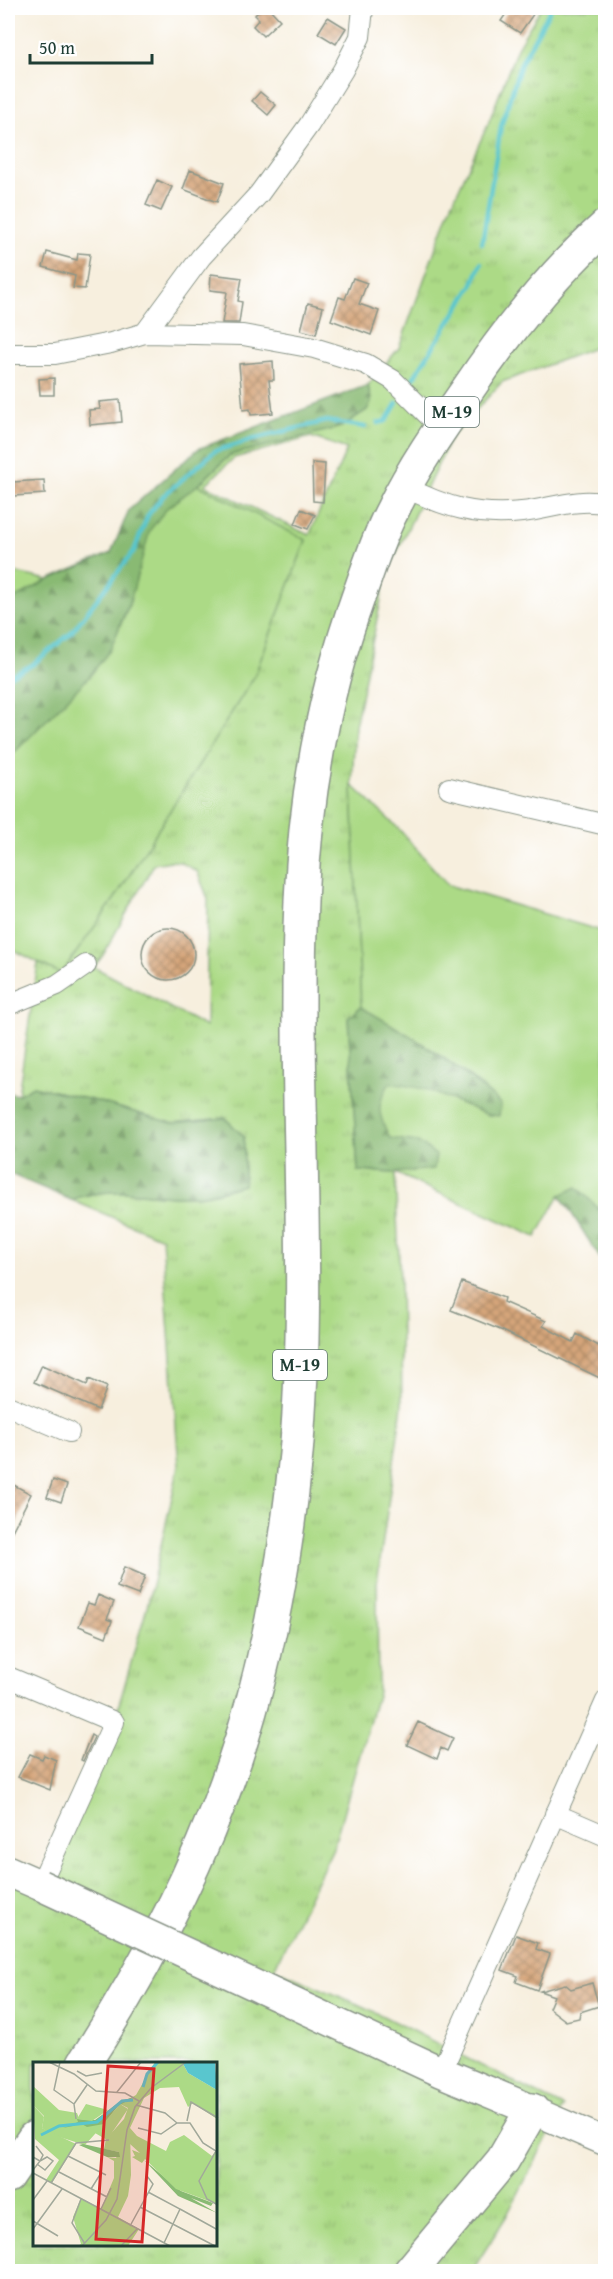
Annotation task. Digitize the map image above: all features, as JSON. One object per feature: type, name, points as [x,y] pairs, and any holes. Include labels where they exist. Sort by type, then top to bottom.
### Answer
[{"type":"highway","name":"М-19","points":[[85,2062],[111,2022],[147,1957],[187,1876],[214,1814],[243,1734],[282,1566],[296,1454],[303,1314],[300,977],[301,902],[306,826],[324,712],[346,629],[392,510],[441,428],[524,311],[586,244],[606,226]]},
{"type":"highway","points":[[410,2271],[503,2160],[532,2110]]},
{"type":"highway","points":[[8,2176],[33,2139]]},
{"type":"main road","points":[[8,1871],[441,2072],[606,2142]]},
{"type":"street","points":[[145,333],[201,257],[259,194],[309,125],[343,70],[360,37],[363,8]]},
{"type":"street","points":[[8,354],[55,354],[111,343],[145,333],[243,335],[314,348],[366,364],[393,380],[441,428]]},
{"type":"street","points":[[405,487],[445,506],[486,512],[520,512],[591,500],[606,504]]},
{"type":"street","points":[[449,788],[606,825]]},
{"type":"street","points":[[8,1005],[57,986],[86,965]]},
{"type":"street","points":[[8,1406],[69,1432]]},
{"type":"street","points":[[8,1677],[114,1722],[40,1885]]},
{"type":"street","points":[[441,2072],[606,1701]]},
{"type":"street","points":[[555,1814],[606,1836]]},
{"type":"green space","points":[[541,8],[605,8],[605,344],[502,382],[451,437],[386,575],[355,726],[352,785],[361,1007],[348,1018],[358,1171],[395,1173],[402,1406],[377,1582],[378,1692],[333,1848],[274,1969],[365,2007],[563,2107],[506,2217],[472,2271],[8,2271],[8,1865],[45,1881],[114,1722],[147,1607],[179,1466],[162,1238],[71,1200],[102,1192],[195,1196],[220,1192],[244,1184],[244,1137],[225,1118],[172,1123],[33,1086],[18,1095],[38,963],[61,973],[115,898],[254,677],[306,540],[198,485],[230,455],[296,438],[371,402],[368,385],[399,348],[451,206],[488,124],[518,46]],"holes":[[[311,437],[347,449],[309,535],[205,485],[234,458]],[[180,862],[197,871],[208,899],[206,1027],[94,967],[154,864]]]},
{"type":"green space","points":[[368,385],[371,402],[367,410],[341,427],[230,455],[198,485],[167,508],[110,650],[89,677],[8,759],[8,602],[48,580],[111,553],[129,510],[198,449]]},
{"type":"green space","points":[[198,485],[306,540],[254,677],[115,898],[61,974],[8,947],[8,759],[89,677],[110,650],[129,605],[150,530],[167,508]]},
{"type":"green space","points":[[8,571],[48,580],[8,602]]},
{"type":"green space","points":[[352,785],[398,828],[448,885],[605,932],[605,1215],[577,1187],[560,1195],[536,1237],[395,1173],[434,1169],[436,1155],[418,1142],[390,1138],[383,1123],[380,1104],[390,1083],[425,1089],[488,1115],[499,1116],[501,1104],[469,1076],[434,1051],[361,1007]]},
{"type":"green space","points":[[361,1007],[434,1052],[501,1104],[499,1116],[488,1115],[425,1089],[391,1138],[418,1142],[436,1155],[434,1169],[395,1173],[358,1171],[348,1017]]},
{"type":"green space","points":[[33,1086],[172,1123],[225,1118],[244,1137],[244,1185],[195,1196],[102,1192],[71,1200],[8,1173],[8,1093],[18,1095]]},
{"type":"green space","points":[[577,1187],[605,1215],[605,1266],[560,1195]]},
{"type":"building","points":[[262,8],[269,8],[280,20],[263,36],[253,26],[259,19],[255,15]]},
{"type":"building","points":[[510,8],[526,8],[534,13],[520,33],[501,21]]},
{"type":"building","points":[[328,17],[346,28],[336,44],[318,33]]},
{"type":"building","points":[[260,92],[276,105],[268,115],[252,101]]},
{"type":"building","points":[[190,170],[224,183],[217,202],[183,189]]},
{"type":"building","points":[[157,180],[172,187],[161,211],[146,205]]},
{"type":"building","points":[[47,252],[77,260],[78,253],[90,254],[85,289],[73,288],[75,276],[43,267]]},
{"type":"building","points":[[211,274],[242,278],[238,301],[242,302],[239,323],[222,323],[227,292],[210,290]]},
{"type":"building","points":[[353,278],[367,283],[359,304],[379,311],[371,335],[331,320],[339,297],[345,299]]},
{"type":"building","points":[[308,303],[323,307],[316,334],[301,330]]},
{"type":"building","points":[[273,361],[274,380],[269,380],[273,413],[251,415],[250,409],[243,410],[239,364]]},
{"type":"building","points":[[54,378],[54,395],[40,395],[39,379]]},
{"type":"building","points":[[120,400],[122,422],[90,425],[89,410],[100,409],[99,402]]},
{"type":"building","points":[[312,463],[325,464],[323,502],[313,501]]},
{"type":"building","points":[[44,480],[45,494],[14,496],[13,482]]},
{"type":"building","points":[[301,509],[315,515],[308,529],[295,524]]},
{"type":"building","points":[[163,928],[173,928],[187,935],[194,954],[187,973],[173,980],[163,980],[153,976],[146,969],[142,959],[142,949],[146,939],[153,932]]},
{"type":"building","points":[[462,1282],[504,1298],[503,1302],[546,1321],[543,1326],[573,1342],[577,1334],[606,1350],[606,1381],[503,1331],[451,1310]]},
{"type":"building","points":[[42,1365],[87,1385],[89,1379],[107,1387],[98,1410],[34,1382]]},
{"type":"building","points":[[53,1480],[67,1485],[61,1502],[47,1497]]},
{"type":"building","points":[[8,1482],[31,1494],[8,1539]]},
{"type":"building","points":[[124,1567],[145,1576],[138,1595],[117,1587]]},
{"type":"building","points":[[98,1595],[114,1602],[107,1619],[112,1621],[106,1637],[79,1626],[88,1603],[94,1605]]},
{"type":"building","points":[[418,1722],[453,1738],[447,1751],[441,1748],[437,1759],[407,1745]]},
{"type":"building","points":[[91,1735],[94,1737],[83,1761],[81,1760]]},
{"type":"building","points":[[30,1754],[42,1759],[44,1755],[56,1760],[50,1790],[18,1777]]},
{"type":"building","points":[[516,1935],[538,1943],[536,1949],[550,1954],[537,1990],[516,1982],[518,1976],[502,1970]]},
{"type":"building","points":[[592,1983],[599,2006],[580,2012],[579,2018],[566,2021],[549,2008],[554,1996],[540,1991],[565,1984],[571,1989]]},
{"type":"waterway","points":[[482,243],[501,126],[521,63],[551,8]]},
{"type":"waterway","points":[[409,385],[472,286],[481,263]]},
{"type":"waterway","points":[[378,423],[386,421],[397,403]]},
{"type":"waterway","points":[[8,677],[32,665],[71,633],[134,551],[148,515],[163,496],[215,451],[327,421],[365,427]]}]
